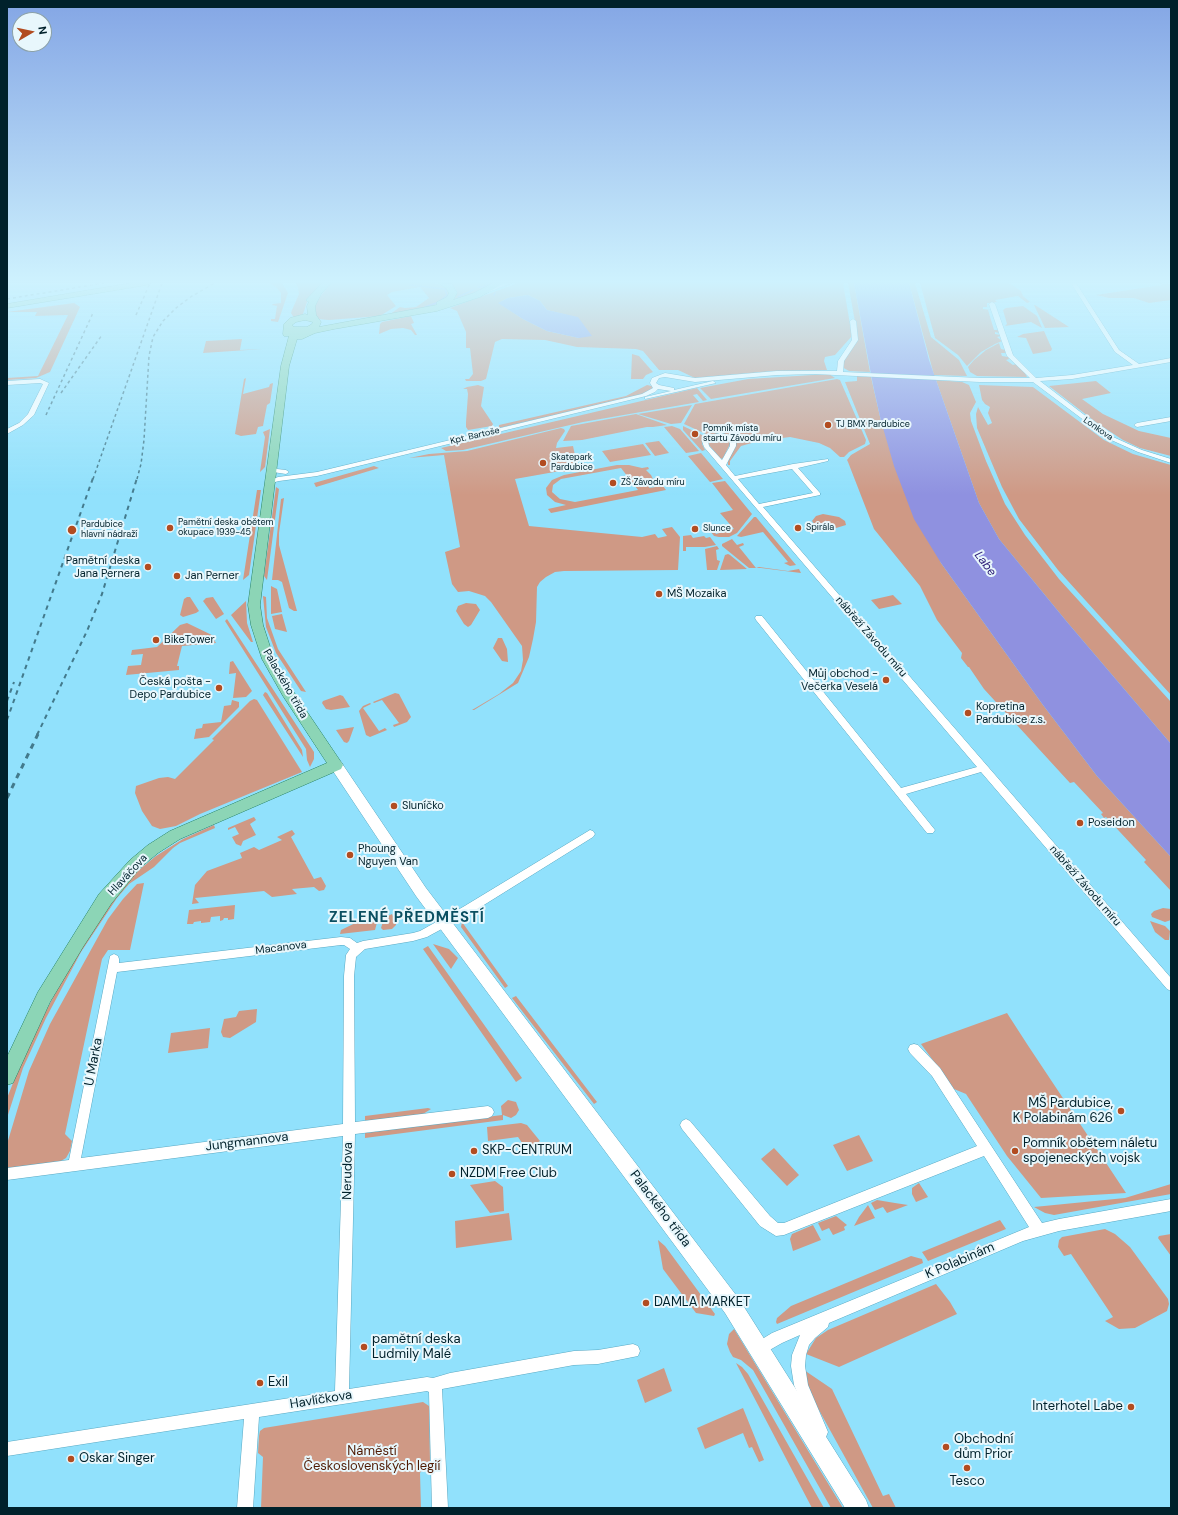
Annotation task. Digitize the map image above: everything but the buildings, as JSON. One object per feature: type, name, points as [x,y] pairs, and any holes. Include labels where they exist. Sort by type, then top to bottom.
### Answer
[{"type":"main road","name":"Palackého třída","points":[[288,355],[254,595],[257,625],[268,659],[288,693],[336,766]]},
{"type":"main road","name":"Hlaváčova","points":[[7,1078],[44,998],[77,942],[105,899],[135,864],[153,849],[175,835],[336,766]]},
{"type":"street","points":[[840,372],[841,361],[846,354]]},
{"type":"street","name":"Lonkova","points":[[1009,354],[1034,380],[1104,434],[1130,448],[1171,460]]},
{"type":"street","points":[[1121,354],[1137,365]]},
{"type":"street","name":"Kpt. Bartoše","points":[[603,406],[649,394],[655,390],[653,380],[659,376],[669,375],[695,380],[777,373],[840,372],[980,380],[1034,380],[1072,377],[1171,360]]},
{"type":"street","name":"Kpt. Bartoše","points":[[603,406],[626,403],[708,384],[777,373]]},
{"type":"street","name":"Kpt. Bartoše","points":[[655,385],[664,389],[675,388],[752,375]]},
{"type":"street","points":[[675,388],[683,382],[679,378]]},
{"type":"street","points":[[7,383],[35,381],[46,383],[35,408],[21,424],[7,432]]},
{"type":"street","name":"Kpt. Bartoše","points":[[270,476],[313,475],[652,395],[675,388]]},
{"type":"street","points":[[1137,425],[1171,419]]},
{"type":"street","name":"nábřeží Závodu míru","points":[[723,464],[733,446],[733,442],[724,436],[709,437],[705,441],[705,444],[1171,986]]},
{"type":"street","points":[[734,478],[826,460]]},
{"type":"street","points":[[758,506],[818,494],[792,466]]},
{"type":"street","name":"Kpt. Bartoše","points":[[270,476],[275,471],[286,475]]},
{"type":"street","name":"Kpt. Bartoše","points":[[270,476],[273,481],[286,475]]},
{"type":"street","points":[[759,618],[930,830]]},
{"type":"street","name":"Palackého třída","points":[[336,766],[420,892],[722,1294],[852,1499]]},
{"type":"street","points":[[900,792],[983,768]]},
{"type":"street","points":[[357,948],[369,943],[413,937],[444,923],[590,834]]},
{"type":"street","name":"Macanova","points":[[113,964],[341,941],[346,941],[357,948]]},
{"type":"street","name":"Nerudova","points":[[342,1397],[349,1129],[349,976],[350,960],[357,948]]},
{"type":"street","name":"U Marka","points":[[74,1164],[113,964]]},
{"type":"street","points":[[914,1050],[936,1072],[1039,1230]]},
{"type":"street","name":"Jungmannova","points":[[7,1174],[74,1164],[488,1112]]},
{"type":"street","points":[[686,1125],[765,1221],[776,1230],[986,1149]]},
{"type":"street","name":"K Polabinám","points":[[758,1349],[777,1338],[1010,1240],[1059,1225],[1171,1205]]},
{"type":"street","points":[[843,1310],[825,1321],[810,1333],[801,1348],[798,1366],[804,1394],[852,1499]]},
{"type":"street","name":"Havlíčkova","points":[[7,1449],[427,1384],[434,1385],[450,1380],[566,1360],[598,1357],[633,1351]]},
{"type":"street","points":[[434,1385],[436,1392],[440,1508]]},
{"type":"street","points":[[245,1508],[252,1411]]},
{"type":"green space","points":[[49,354],[58,354],[50,372],[36,378],[7,380],[7,378],[38,376]]},
{"type":"green space","points":[[471,354],[492,354],[486,379],[481,381],[466,381],[465,379],[469,379],[473,374]]},
{"type":"green space","points":[[632,354],[639,356],[653,372],[646,375],[643,379],[631,379]]},
{"type":"green space","points":[[645,354],[836,354],[825,357],[824,361],[827,370],[776,371],[695,378],[678,370],[659,370]]},
{"type":"green space","points":[[848,354],[867,354],[870,372],[849,371],[842,367],[844,359]]},
{"type":"green space","points":[[928,354],[951,354],[959,360],[967,376],[934,375]]},
{"type":"green space","points":[[956,354],[979,354],[967,366]]},
{"type":"green space","points":[[982,354],[1001,354],[1002,356],[1008,357],[1009,359],[1006,360],[1013,365],[1016,364],[1027,377],[977,376],[970,372],[968,367]]},
{"type":"green space","points":[[829,374],[835,378],[711,399],[700,388],[748,379]]},
{"type":"green space","points":[[857,376],[871,377],[881,421],[941,563],[1043,705],[1097,776],[1171,857],[1171,891],[1144,862],[1146,860],[1106,817],[1104,818],[1101,814],[1103,813],[1074,782],[1070,783],[984,689],[961,658],[962,653],[937,620],[920,586],[874,529],[847,460],[851,455],[870,444],[845,382],[857,381]]},
{"type":"green space","points":[[246,378],[243,394],[269,387],[270,384],[273,383],[270,403],[267,405],[263,426],[258,427],[256,434],[241,436],[235,434],[244,379]]},
{"type":"green space","points":[[837,379],[840,380],[866,440],[865,444],[849,452],[844,457],[840,457],[830,448],[819,443],[790,437],[759,441],[741,446],[730,461],[730,465],[728,465],[728,460],[736,446],[734,439],[718,434],[706,434],[684,424],[695,404]]},
{"type":"green space","points":[[936,380],[962,382],[969,385],[976,402],[970,413],[971,421],[986,461],[1005,504],[1025,535],[1059,579],[1171,702],[1171,744],[1067,622],[999,539],[979,503]]},
{"type":"green space","points":[[1096,381],[1111,393],[1082,399],[1103,414],[1139,431],[1171,438],[1171,456],[1140,448],[1123,440],[1097,423],[1049,386]]},
{"type":"green space","points":[[478,385],[484,387],[481,406],[493,424],[492,426],[468,430],[466,427],[466,422],[468,394],[467,389],[463,389]]},
{"type":"green space","points":[[647,385],[652,386],[653,388],[644,394],[499,428],[499,425],[626,396]]},
{"type":"green space","points":[[979,385],[1033,387],[1104,440],[1133,454],[1171,465],[1171,695],[1058,570],[1019,519],[1002,487],[977,428],[976,414],[978,407],[988,425],[992,423],[988,413],[990,407],[982,400]]},
{"type":"green space","points":[[697,388],[707,400],[703,401],[697,394],[693,395],[699,402],[583,422],[463,450],[446,451],[441,448]]},
{"type":"green space","points":[[692,405],[681,423],[671,424],[638,414]]},
{"type":"green space","points":[[636,414],[667,425],[647,427],[582,440],[563,441],[571,426]]},
{"type":"green space","points":[[672,426],[680,429],[699,451],[686,453],[664,427]]},
{"type":"green space","points":[[683,426],[704,437],[702,444],[705,450],[702,451],[683,430]]},
{"type":"green space","points":[[561,428],[565,431],[557,443],[556,448],[573,446],[578,469],[515,479],[529,526],[642,537],[655,534],[658,538],[667,536],[662,529],[672,527],[680,537],[678,570],[564,571],[555,572],[546,577],[537,587],[536,622],[533,639],[529,657],[518,683],[472,710],[499,694],[513,683],[521,671],[523,660],[522,646],[491,602],[485,596],[469,591],[458,592],[452,584],[445,552],[460,547],[444,455],[409,458],[429,454],[467,451]]},
{"type":"green space","points":[[270,429],[265,467],[260,472],[265,437],[263,432]]},
{"type":"green space","points":[[719,437],[727,439],[731,442],[723,458],[721,459],[708,444],[711,439]]},
{"type":"green space","points":[[659,441],[669,453],[655,456],[645,443]]},
{"type":"green space","points":[[643,444],[651,455],[610,462],[602,451]]},
{"type":"green space","points":[[701,453],[723,479],[710,482],[688,456]]},
{"type":"green space","points":[[617,465],[629,465],[642,468],[648,467],[649,469],[646,470],[653,479],[649,488],[663,486],[666,490],[551,513],[548,509],[566,505],[555,502],[547,495],[546,488],[552,480],[564,475]],"holes":[[[621,468],[638,490],[575,502],[560,499],[552,492],[553,485],[561,479]]]},
{"type":"green space","points":[[374,466],[379,468],[316,487],[314,483]]},
{"type":"green space","points":[[725,481],[752,514],[737,533],[729,537],[719,537],[714,536],[705,524],[708,523],[716,534],[734,529],[720,513],[733,510],[712,483]]},
{"type":"green space","points":[[276,487],[279,489],[267,580],[264,576]]},
{"type":"green space","points":[[257,490],[261,490],[249,575],[243,580]]},
{"type":"green space","points":[[284,498],[279,533],[279,545],[297,611],[289,608],[282,582],[272,580],[281,499]]},
{"type":"green space","points":[[823,514],[839,517],[845,521],[846,525],[836,528],[825,526],[818,529],[812,521],[816,516]]},
{"type":"green space","points":[[754,517],[756,517],[796,565],[790,566],[784,563],[788,562],[763,532],[741,537],[737,536]]},
{"type":"green space","points":[[691,535],[693,538],[704,536],[706,538],[710,537],[716,545],[705,547],[686,547],[686,551],[683,551],[683,536]]},
{"type":"green space","points":[[732,539],[737,545],[743,543],[744,545],[739,547],[756,568],[749,568],[722,546],[722,544]]},
{"type":"green space","points":[[717,546],[719,549],[716,550],[717,560],[720,561],[717,570],[707,570],[705,549]]},
{"type":"green space","points":[[728,554],[747,569],[720,570],[725,555]]},
{"type":"green space","points":[[759,567],[788,571],[799,569],[801,573],[761,568],[756,568]]},
{"type":"green space","points":[[271,586],[277,589],[282,612],[271,614]]},
{"type":"green space","points":[[893,595],[902,604],[879,609],[871,600]]},
{"type":"green space","points":[[263,596],[266,597],[267,618],[278,649],[306,692],[301,691],[276,653],[266,627]]},
{"type":"green space","points":[[190,597],[199,611],[183,617],[180,615],[184,599]]},
{"type":"green space","points":[[213,597],[224,614],[216,619],[203,601],[206,598]]},
{"type":"green space","points":[[246,601],[247,623],[253,642],[251,642],[231,615]]},
{"type":"green space","points":[[466,603],[476,604],[480,610],[471,625],[468,627],[464,624],[456,611],[458,606]]},
{"type":"green space","points":[[282,614],[287,632],[275,629],[272,616]]},
{"type":"green space","points":[[227,619],[314,752],[314,759],[310,767],[307,760],[306,749],[225,621]]},
{"type":"green space","points":[[187,623],[216,637],[213,638],[216,643],[182,646],[177,666],[179,666],[179,670],[126,675],[128,666],[141,665],[143,654],[131,655],[132,650],[157,647],[180,625]]},
{"type":"green space","points":[[498,638],[502,638],[507,649],[508,662],[502,661],[493,648]]},
{"type":"green space","points":[[233,661],[252,691],[246,697],[233,698],[236,673],[229,674],[230,662]]},
{"type":"green space","points":[[265,692],[302,750],[303,757],[263,695]]},
{"type":"green space","points":[[395,693],[399,694],[411,717],[407,722],[394,727],[393,725],[399,723],[382,700],[373,702]]},
{"type":"green space","points":[[340,695],[343,696],[350,707],[331,710],[326,709],[322,703],[323,701]]},
{"type":"green space","points":[[254,699],[257,700],[302,772],[200,814],[176,826],[160,829],[152,826],[142,811],[135,793],[136,786],[159,778],[168,777],[175,779],[214,740],[212,739],[250,701]]},
{"type":"green space","points":[[232,700],[239,702],[239,707],[209,737],[194,739],[196,729],[202,728],[203,724],[221,722],[224,706],[231,705]]},
{"type":"green space","points":[[370,703],[371,704],[363,708],[379,731],[385,728],[387,730],[370,737],[366,735],[359,711],[363,706]]},
{"type":"green space","points":[[354,727],[347,743],[344,742],[336,730]]},
{"type":"green space","points":[[254,817],[256,820],[250,824],[256,835],[243,841],[241,846],[236,844],[232,837],[239,834],[235,827],[228,830],[228,828]]},
{"type":"green space","points":[[214,825],[215,828],[180,843],[173,848],[154,867],[129,884],[117,898],[81,952],[46,1018],[23,1068],[7,1118],[7,1098],[22,1061],[47,1009],[77,953],[110,903],[134,874],[156,856],[183,839]]},
{"type":"green space","points":[[292,830],[295,834],[291,837],[314,879],[321,877],[326,886],[324,890],[319,891],[314,887],[292,889],[297,894],[272,897],[264,891],[195,898],[199,903],[192,904],[195,885],[207,871],[242,858],[240,853],[254,847],[259,850],[282,840],[277,837]]},
{"type":"green space","points":[[144,883],[130,950],[108,950],[102,959],[65,1134],[72,1141],[70,1151],[66,1158],[61,1161],[7,1169],[7,1144],[29,1071],[50,1024],[108,919],[123,899],[137,884]]},
{"type":"green space","points":[[235,905],[234,919],[228,920],[228,918],[224,918],[220,921],[220,916],[211,917],[210,922],[201,923],[201,921],[194,922],[193,924],[187,924],[189,910]]},
{"type":"green space","points":[[1163,908],[1171,909],[1171,920],[1165,922],[1152,917],[1151,914],[1154,911]]},
{"type":"green space","points":[[380,911],[375,930],[340,934],[341,930]]},
{"type":"green space","points":[[392,914],[396,925],[392,929],[383,930],[381,928],[384,918]]},
{"type":"green space","points":[[1150,921],[1165,926],[1170,931],[1169,940],[1165,940],[1155,932]]},
{"type":"green space","points":[[462,922],[508,986],[505,988],[461,927]]},
{"type":"green space","points":[[433,944],[449,949],[458,958],[451,969]]},
{"type":"green space","points":[[428,946],[522,1078],[516,1082],[423,949]]},
{"type":"green space","points":[[516,996],[597,1102],[594,1104],[512,998]]},
{"type":"green space","points":[[257,1009],[256,1022],[230,1038],[223,1037],[221,1032],[224,1019],[236,1017],[239,1011]]},
{"type":"green space","points":[[1007,1013],[1126,1193],[1041,1198],[1007,1156],[966,1094],[954,1089],[921,1044]]},
{"type":"green space","points":[[210,1028],[208,1048],[168,1053],[171,1033]]},
{"type":"green space","points":[[508,1100],[516,1102],[519,1110],[516,1115],[511,1118],[503,1115],[503,1120],[365,1138],[365,1133],[502,1115],[501,1106]]},
{"type":"green space","points":[[428,1108],[431,1109],[423,1114],[365,1121],[365,1116]]},
{"type":"green space","points":[[521,1123],[527,1125],[540,1141],[527,1150],[518,1137],[488,1141],[487,1127]]},
{"type":"green space","points":[[859,1135],[873,1161],[847,1171],[833,1145]]},
{"type":"green space","points":[[774,1148],[799,1175],[787,1186],[761,1159]]},
{"type":"green space","points":[[495,1181],[503,1187],[504,1211],[490,1213],[470,1185]]},
{"type":"green space","points":[[919,1183],[928,1197],[916,1202],[912,1194],[912,1188]]},
{"type":"green space","points":[[1171,1184],[1171,1194],[1054,1215],[1045,1213],[1034,1207],[1125,1198]]},
{"type":"green space","points":[[877,1200],[908,1205],[887,1213],[883,1207],[875,1210],[871,1203]]},
{"type":"green space","points":[[868,1205],[875,1218],[854,1226],[859,1217]]},
{"type":"green space","points":[[509,1213],[512,1240],[456,1248],[455,1221]]},
{"type":"green space","points":[[836,1216],[847,1225],[844,1227],[845,1230],[833,1235],[829,1228],[822,1231],[818,1223]]},
{"type":"green space","points":[[1000,1220],[1006,1229],[928,1261],[922,1252]]},
{"type":"green space","points":[[813,1225],[821,1240],[793,1251],[790,1239],[792,1234]]},
{"type":"green space","points":[[1105,1229],[1115,1234],[1130,1247],[1168,1299],[1169,1304],[1167,1311],[1135,1328],[1119,1329],[1105,1321],[1113,1317],[1071,1254],[1064,1256],[1058,1247],[1059,1240],[1062,1237]]},
{"type":"green space","points":[[1171,1234],[1171,1256],[1158,1238],[1159,1236]]},
{"type":"green space","points":[[658,1240],[665,1246],[715,1314],[714,1316],[696,1313],[663,1269]]},
{"type":"green space","points":[[911,1256],[922,1259],[923,1263],[777,1324],[776,1322],[777,1318],[791,1306]]},
{"type":"green space","points":[[936,1284],[957,1314],[839,1367],[806,1354],[816,1338],[828,1330]]},
{"type":"green space","points":[[734,1329],[843,1508],[831,1508],[753,1370],[741,1360],[733,1357],[727,1344],[729,1334]]},
{"type":"green space","points":[[736,1363],[748,1374],[824,1508],[812,1508]]},
{"type":"green space","points":[[664,1368],[672,1391],[645,1403],[637,1380]]},
{"type":"green space","points":[[804,1370],[832,1389],[883,1496],[889,1494],[896,1508],[873,1508],[809,1392]]},
{"type":"green space","name":"Náměstí Československých legií","points":[[423,1402],[429,1406],[430,1463],[426,1463],[420,1473],[421,1508],[261,1508],[263,1457],[258,1453],[260,1431],[264,1428]]},
{"type":"green space","points":[[743,1408],[764,1460],[759,1462],[752,1447],[749,1448],[743,1433],[705,1449],[697,1428]]},
{"type":"water","name":"Labe","points":[[867,354],[927,354],[979,503],[999,539],[1067,622],[1171,744],[1171,857],[1097,776],[1043,705],[941,563],[914,519],[894,466],[881,421]]},
{"type":"railway","points":[[46,415],[74,354]]},
{"type":"railway","points":[[61,393],[89,354]]},
{"type":"railway","points":[[93,479],[137,354]]},
{"type":"railway","points":[[137,479],[141,464],[144,440],[149,354]]},
{"type":"railway","points":[[7,720],[93,478]]},
{"type":"railway","points":[[37,735],[87,631],[102,594],[137,478]]},
{"type":"railway","points":[[7,701],[14,682]]},
{"type":"railway","points":[[7,798],[38,734]]},
{"type":"place","name":"TJ BMX Pardubice","points":[[828,425]]},
{"type":"place","name":"Pomník místa startu Závodu míru","points":[[695,434]]},
{"type":"place","name":"Skatepark Pardubice","points":[[543,463]]},
{"type":"place","name":"ZŠ Závodu míru","points":[[613,483]]},
{"type":"place","name":"Pamětní deska obětem okupace 1939-45","points":[[170,528]]},
{"type":"place","name":"Spirála","points":[[798,528]]},
{"type":"place","name":"Slunce","points":[[695,529]]},
{"type":"place","name":"Pardubice hlavní nádraží","points":[[72,530]]},
{"type":"place","name":"Pamětní deska Jana Pernera","points":[[148,567]]},
{"type":"place","name":"Jan Perner","points":[[177,576]]},
{"type":"place","name":"MŠ Mozaika","points":[[659,594]]},
{"type":"place","name":"BikeTower","points":[[156,640]]},
{"type":"place","name":"Můj obchod - Večerka Veselá","points":[[886,680]]},
{"type":"place","name":"Česká pošta - Depo Pardubice","points":[[219,688]]},
{"type":"place","name":"Kopretina Pardubice z.s.","points":[[968,713]]},
{"type":"place","name":"Sluníčko","points":[[394,806]]},
{"type":"place","name":"Poseidon","points":[[1080,823]]},
{"type":"place","name":"Phoung Nguyen Van","points":[[350,855]]},
{"type":"place","name":"MŠ Pardubice, K Polabinám 626","points":[[1121,1111]]},
{"type":"place","name":"SKP-CENTRUM","points":[[474,1151]]},
{"type":"place","name":"Pomník obětem náletu spojeneckých vojsk","points":[[1015,1151]]},
{"type":"place","name":"NZDM Free Club","points":[[452,1174]]},
{"type":"place","name":"DAMLA MARKET","points":[[646,1303]]},
{"type":"place","name":"pamětní deska Ludmily Malé","points":[[364,1347]]},
{"type":"place","name":"Exil","points":[[260,1383]]},
{"type":"place","name":"Interhotel Labe","points":[[1131,1407]]},
{"type":"place","name":"Obchodní dům Prior","points":[[946,1447]]},
{"type":"place","name":"Oskar Singer","points":[[71,1459]]},
{"type":"place","name":"Tesco","points":[[967,1468]]},
{"type":"district","name":"ZELENÉ PŘEDMĚSTÍ","points":[[407,918]]}]
